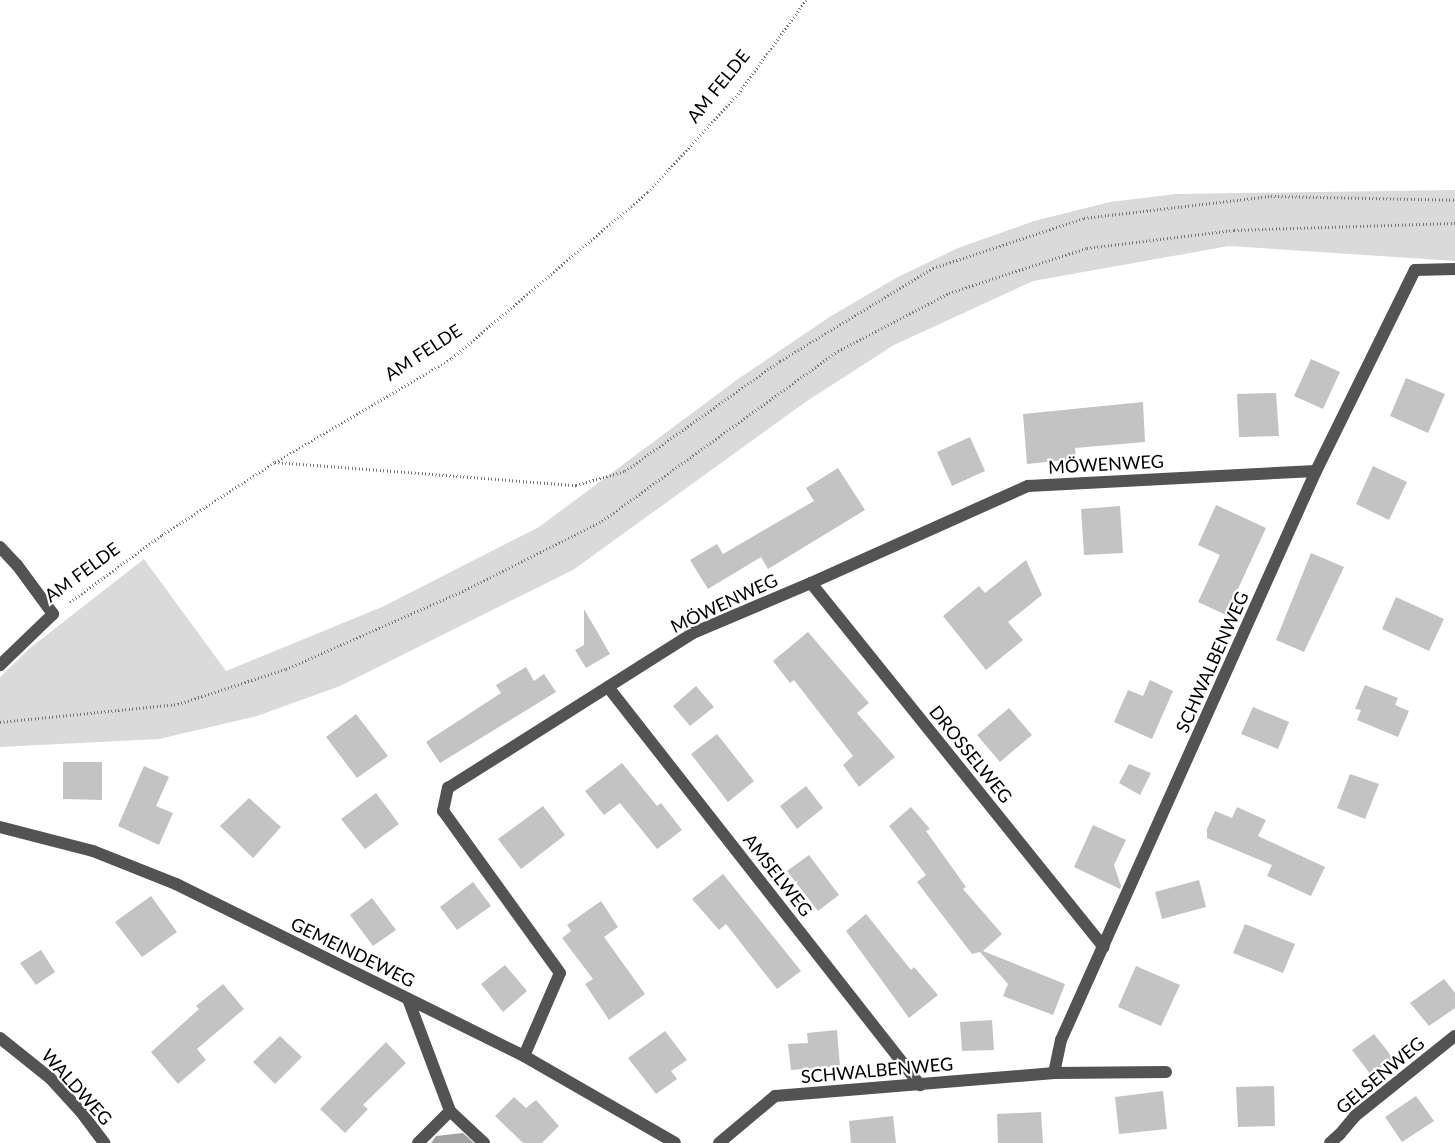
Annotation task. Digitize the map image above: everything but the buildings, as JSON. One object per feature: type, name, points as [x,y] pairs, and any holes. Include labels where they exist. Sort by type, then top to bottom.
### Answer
[{"type":"street","name":"SCHWALBENWEG","points":[[1054,1073],[1061,1040],[1316,471],[1414,270],[1455,269]]},
{"type":"street","name":"MÖWENWEG","points":[[524,1056],[560,973],[443,811],[448,788],[693,633],[811,583],[1028,486],[1316,471]]},
{"type":"street","points":[[0,547],[17,564],[53,614]]},
{"type":"street","name":"DROSSELWEG","points":[[811,583],[1104,947]]},
{"type":"street","name":"AM FELDE","points":[[0,665],[53,614]]},
{"type":"street","name":"AMSELWEG","points":[[608,687],[920,1085]]},
{"type":"street","name":"GEMEINDEWEG","points":[[0,827],[94,851],[176,884],[524,1056],[675,1143]]},
{"type":"street","points":[[408,999],[450,1111],[484,1143]]},
{"type":"street","name":"GELSENWEG","points":[[1330,1143],[1354,1116],[1455,1036]]},
{"type":"street","name":"WALDWEG","points":[[0,1038],[50,1078],[81,1112],[104,1143]]},
{"type":"street","name":"SCHWALBENWEG","points":[[719,1143],[775,1096],[1054,1073],[1166,1072]]},
{"type":"street","points":[[418,1143],[450,1111]]},
{"type":"path","name":"AM FELDE","points":[[53,614],[162,535],[275,462],[452,358],[648,192],[738,94],[806,0]]},
{"type":"path","points":[[275,462],[576,485],[625,471],[780,361],[934,268],[1084,218],[1271,196],[1455,200]]},
{"type":"path","points":[[0,722],[178,704],[286,669],[465,590],[602,521],[838,351],[949,294],[1086,248],[1234,230],[1455,223]]},
{"type":"shaded area","points":[[1455,190],[1455,261],[1229,246],[1033,281],[894,345],[807,401],[573,570],[340,686],[257,716],[159,739],[0,747],[0,677],[30,648],[144,559],[226,671],[382,607],[539,527],[738,379],[831,316],[896,278],[958,248],[1034,221],[1110,202],[1176,194]]},
{"type":"shaded area","points":[[463,1133],[474,1143],[431,1143],[436,1136]]}]
